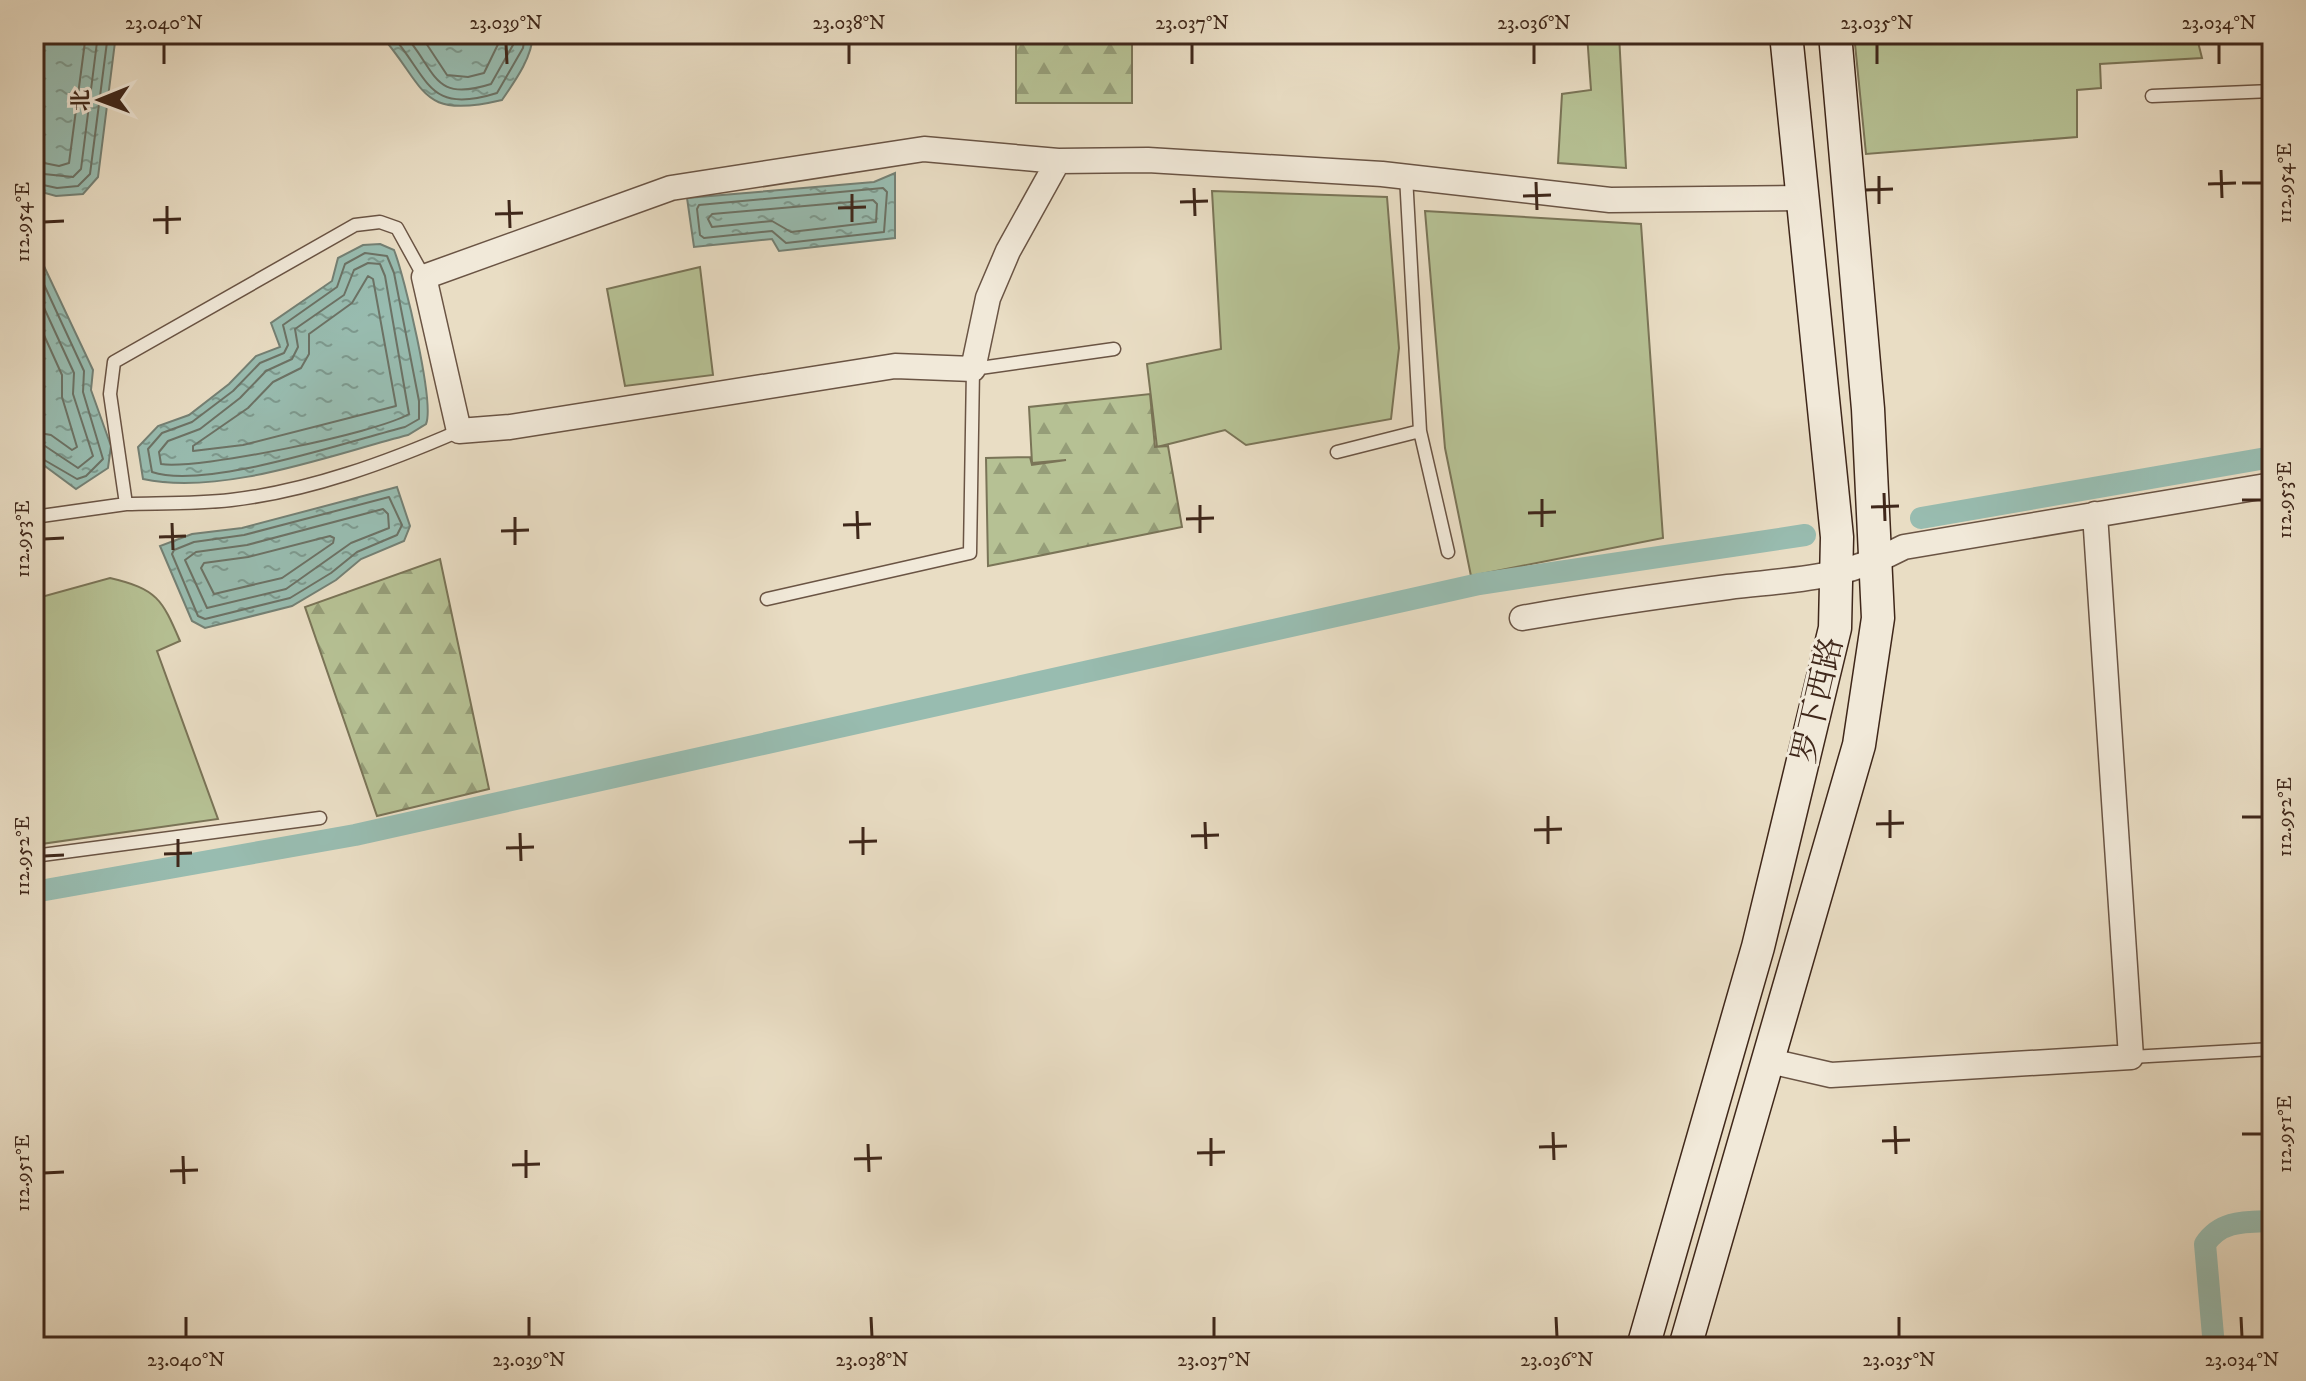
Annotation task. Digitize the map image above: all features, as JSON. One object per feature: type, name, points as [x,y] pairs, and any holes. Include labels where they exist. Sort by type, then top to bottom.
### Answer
[{"type":"main road","name":"罗下西路","points":[[1643,1347],[1758,947],[1835,628],[1837,537],[1786,34]]},
{"type":"main road","name":"罗下西路","points":[[1685,1347],[1859,745],[1878,618],[1868,409],[1835,34]]},
{"type":"street","points":[[1058,161],[1008,251],[988,298],[973,369],[895,366],[510,427],[459,431],[424,277],[671,188],[924,149],[1058,161],[1148,160],[1406,176],[1610,200],[1803,198]]},
{"type":"street","points":[[1522,618],[1601,604],[1837,575],[1876,562],[1904,547],[2272,485]]},
{"type":"street","points":[[1770,1061],[1831,1075],[2131,1057],[2095,514]]},
{"type":"lane","points":[[2152,96],[2272,91]]},
{"type":"lane","points":[[1406,176],[1420,431],[1448,552]]},
{"type":"lane","points":[[126,504],[110,394],[114,362],[355,225],[380,222],[397,228],[424,277]]},
{"type":"lane","points":[[767,599],[970,553],[973,369],[1114,349]]},
{"type":"lane","points":[[34,517],[126,504],[231,500],[292,488],[400,456],[459,431]]},
{"type":"lane","points":[[1337,452],[1420,431]]},
{"type":"lane","points":[[34,856],[320,818]]},
{"type":"lane","points":[[2131,1057],[2272,1049]]},
{"type":"green space","points":[[1587,34],[1619,34],[1626,168],[1558,163],[1562,94],[1591,90]]},
{"type":"green space","points":[[1854,34],[2196,34],[2202,58],[2100,64],[2101,88],[2077,90],[2077,137],[1866,154]]},
{"type":"green space","points":[[1016,43],[1132,43],[1132,103],[1016,103]]},
{"type":"green space","points":[[1212,191],[1387,197],[1399,348],[1391,419],[1246,445],[1225,430],[1157,447],[1147,364],[1221,349]]},
{"type":"green space","points":[[1425,211],[1641,224],[1663,538],[1471,576],[1445,448]]},
{"type":"green space","points":[[700,267],[713,375],[625,386],[607,289]]},
{"type":"green space","points":[[1150,394],[1155,447],[1168,446],[1182,527],[988,566],[986,458],[1030,457],[1032,465],[1066,460],[1032,463],[1029,407]]},
{"type":"green space","points":[[440,559],[489,789],[377,816],[305,607]]},
{"type":"green space","points":[[110,578],[138,587],[156,598],[174,627],[180,641],[157,651],[218,819],[34,845],[34,599]]},
{"type":"water","points":[[34,34],[116,34],[98,177],[83,194],[56,196],[34,190]]},
{"type":"water","points":[[380,34],[533,34],[526,60],[502,100],[454,106],[428,95]]},
{"type":"water","points":[[895,173],[895,238],[779,251],[772,239],[694,247],[687,198],[874,182]]},
{"type":"water","points":[[380,244],[394,250],[404,285],[426,391],[426,424],[408,435],[241,478],[174,483],[143,479],[138,447],[158,426],[189,415],[229,384],[256,356],[280,347],[271,323],[332,281],[338,258],[363,245]]},
{"type":"water","points":[[34,245],[93,370],[91,390],[111,446],[108,468],[76,489],[34,458]]},
{"type":"water","points":[[397,487],[410,526],[404,541],[361,559],[336,580],[292,606],[205,628],[192,621],[160,546],[192,534],[242,528]]},
{"type":"waterway","points":[[1921,518],[2272,457]]},
{"type":"waterway","points":[[34,892],[355,835],[1479,584],[1805,535]]},
{"type":"waterway","points":[[2214,1347],[2205,1244],[2226,1226],[2272,1221]]}]
